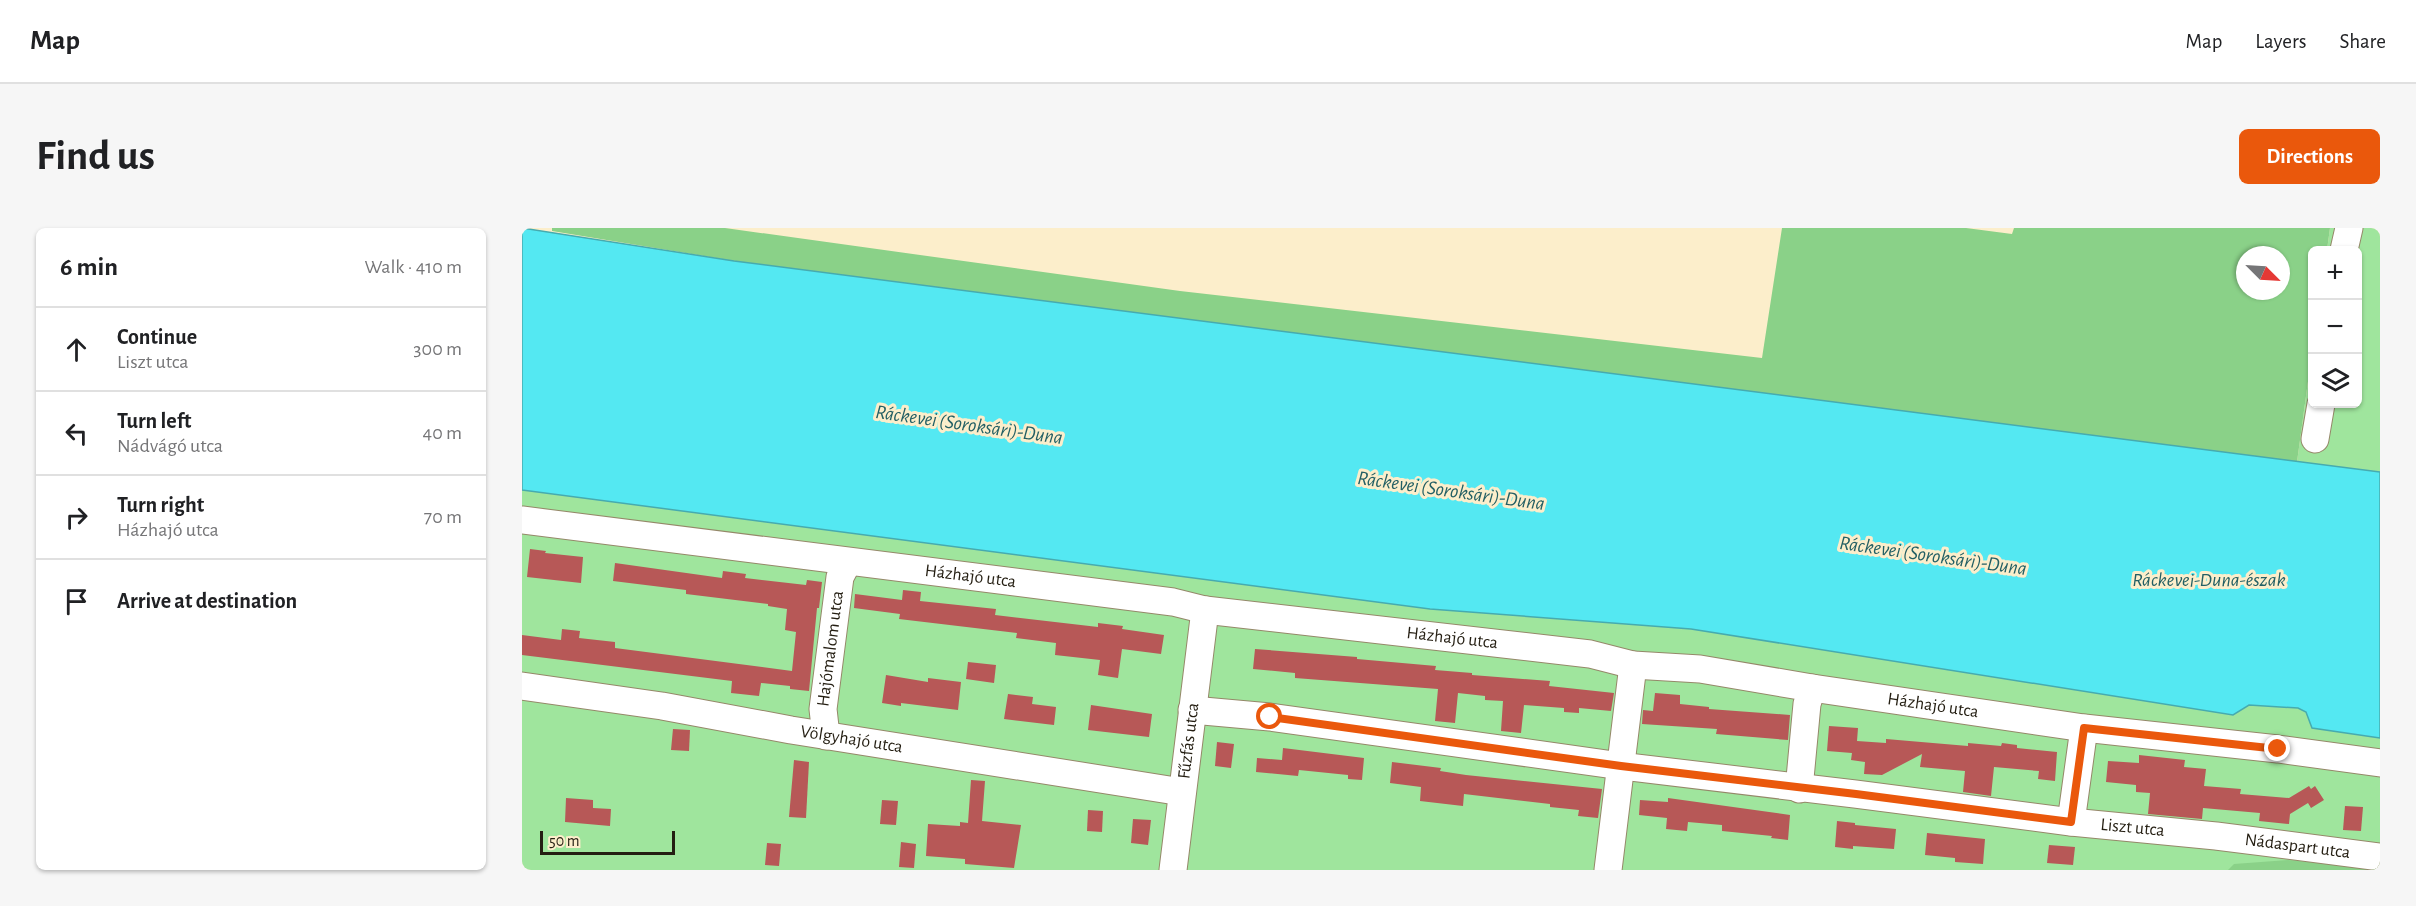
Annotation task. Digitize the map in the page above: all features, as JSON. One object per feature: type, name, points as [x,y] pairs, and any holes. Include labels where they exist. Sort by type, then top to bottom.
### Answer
[{"type":"street","points":[[2345,246],[2349,228]]},
{"type":"street","points":[[2315,439],[2319,408]]},
{"type":"street","name":"Házhajó utca","points":[[522,520],[1173,602],[1205,610],[1590,654],[1633,664],[1700,669],[2084,728],[2278,749],[2380,763]]},
{"type":"street","name":"Hajómalom utca","points":[[826,736],[824,698],[840,577],[848,562]]},
{"type":"street","name":"Fűzfás utca","points":[[1173,870],[1205,610]]},
{"type":"street","points":[[1608,870],[1633,664]]},
{"type":"street","name":"Völgyhajó utca","points":[[522,686],[663,706],[826,736],[1182,792]]},
{"type":"street","points":[[1799,789],[1807,704],[1812,688]]},
{"type":"street","name":"Liszt utca","points":[[1192,710],[1270,717],[1799,789],[1856,794],[2071,822],[2216,836]]},
{"type":"street","points":[[2071,822],[2084,728]]},
{"type":"street","name":"Nádaspart utca","points":[[2216,836],[2380,857]]},
{"type":"green space","points":[[552,228],[725,228],[1180,291],[1762,358],[1782,228],[1966,228],[2012,234],[2014,228],[2330,228],[2328,246],[2308,246],[2308,381],[2297,462],[734,261],[552,231]]},
{"type":"green space","points":[[2330,228],[2380,228],[2380,472],[2297,462],[2308,381],[2308,408],[2362,408],[2362,246],[2328,246]]},
{"type":"green space","points":[[522,490],[1430,609],[1691,629],[2233,715],[2249,705],[2298,708],[2306,712],[2313,728],[2380,738],[2380,870],[522,870]]},
{"type":"green space","points":[[2288,860],[2380,870],[2228,870],[2234,864]]},
{"type":"water","name":"Ráckevei-Duna-észak","points":[[522,228],[734,261],[2380,472],[2380,738],[2312,728],[2306,712],[2298,708],[2249,705],[2233,715],[1691,629],[1430,609],[522,490]]},
{"type":"building","points":[[530,549],[583,557],[581,583],[527,577]]},
{"type":"building","points":[[615,563],[722,578],[723,571],[746,574],[745,578],[806,585],[807,580],[822,582],[819,608],[817,608],[809,691],[790,689],[790,686],[761,683],[759,696],[731,693],[732,681],[522,655],[522,635],[561,640],[562,629],[580,631],[579,638],[615,642],[615,648],[792,671],[796,632],[785,630],[787,609],[768,606],[768,604],[686,594],[686,590],[613,581]]},
{"type":"building","points":[[903,590],[921,592],[920,601],[996,609],[995,615],[1098,627],[1098,623],[1164,635],[1161,654],[1122,649],[1118,678],[1098,675],[1100,660],[1055,655],[1056,643],[1016,638],[1017,633],[899,619],[900,614],[854,608],[855,594],[902,600]]},
{"type":"building","points":[[1255,649],[1436,666],[1435,670],[1550,681],[1549,686],[1614,693],[1611,711],[1579,708],[1579,713],[1564,712],[1564,708],[1524,705],[1521,733],[1501,731],[1503,701],[1485,700],[1485,696],[1458,693],[1455,723],[1435,721],[1438,689],[1295,678],[1295,673],[1253,669]]},
{"type":"building","points":[[968,662],[996,665],[994,683],[966,679]]},
{"type":"building","points":[[886,675],[928,682],[928,678],[961,682],[958,710],[882,703]]},
{"type":"building","points":[[1655,693],[1680,695],[1680,704],[1709,707],[1709,709],[1790,715],[1788,740],[1716,734],[1717,729],[1642,724],[1643,710],[1653,711]]},
{"type":"building","points":[[1008,694],[1033,697],[1032,704],[1056,707],[1054,725],[1004,719]]},
{"type":"building","points":[[1091,705],[1152,714],[1149,737],[1088,730]]},
{"type":"building","points":[[1829,726],[1858,728],[1857,741],[1886,743],[1886,739],[1968,746],[1968,743],[2001,746],[2002,743],[2017,745],[2017,748],[2057,752],[2055,781],[2038,779],[2039,771],[1994,767],[1991,796],[1963,792],[1965,771],[1920,767],[1922,754],[1882,775],[1864,774],[1865,762],[1851,760],[1852,753],[1827,751]]},
{"type":"building","points":[[673,729],[690,730],[689,751],[671,750]]},
{"type":"building","points":[[1217,742],[1234,744],[1231,768],[1215,766]]},
{"type":"building","points":[[1283,748],[1364,758],[1362,780],[1348,779],[1348,775],[1299,770],[1298,776],[1256,772],[1257,758],[1282,760]]},
{"type":"building","points":[[2139,755],[2185,760],[2184,767],[2206,769],[2204,786],[2241,789],[2240,794],[2289,798],[2309,786],[2311,789],[2315,786],[2324,800],[2311,808],[2308,803],[2290,814],[2289,824],[2259,821],[2260,813],[2203,808],[2202,819],[2148,814],[2150,793],[2136,792],[2136,785],[2106,782],[2108,761],[2139,763]]},
{"type":"building","points":[[794,760],[809,762],[806,818],[789,817]]},
{"type":"building","points":[[1392,762],[1441,768],[1440,771],[1466,775],[1602,789],[1598,818],[1578,816],[1579,810],[1550,807],[1550,804],[1464,794],[1463,806],[1420,801],[1421,787],[1390,783]]},
{"type":"building","points":[[971,780],[985,781],[982,821],[1021,825],[1014,868],[965,864],[965,859],[926,856],[928,824],[960,826],[960,822],[968,823]]},
{"type":"building","points":[[566,798],[593,800],[593,808],[611,809],[610,826],[565,822]]},
{"type":"building","points":[[1668,798],[1790,815],[1788,840],[1771,838],[1772,836],[1722,831],[1722,825],[1688,822],[1687,831],[1666,829],[1667,818],[1639,815],[1640,800],[1668,802]]},
{"type":"building","points":[[882,800],[898,801],[896,825],[880,824]]},
{"type":"building","points":[[2345,806],[2363,807],[2361,831],[2343,830]]},
{"type":"building","points":[[1088,810],[1103,811],[1102,832],[1087,831]]},
{"type":"building","points":[[1133,819],[1151,820],[1148,845],[1131,843]]},
{"type":"building","points":[[1837,821],[1896,829],[1894,849],[1835,847]]},
{"type":"building","points":[[1927,833],[1985,839],[1983,864],[1955,862],[1955,858],[1925,855]]},
{"type":"building","points":[[901,842],[916,844],[914,868],[899,867]]},
{"type":"building","points":[[767,843],[781,844],[779,866],[765,865]]},
{"type":"building","points":[[2049,845],[2075,847],[2073,865],[2047,863]]},
{"type":"route","points":[[1270,717],[1621,766],[2071,822],[2084,728],[2278,749]]},
{"type":"water label","name":"Ráckevei (Soroksári)-Duna","points":[[969,425]]},
{"type":"water label","name":"Ráckevei (Soroksári)-Duna","points":[[1451,491]]},
{"type":"water label","name":"Ráckevei (Soroksári)-Duna","points":[[1933,556]]}]
